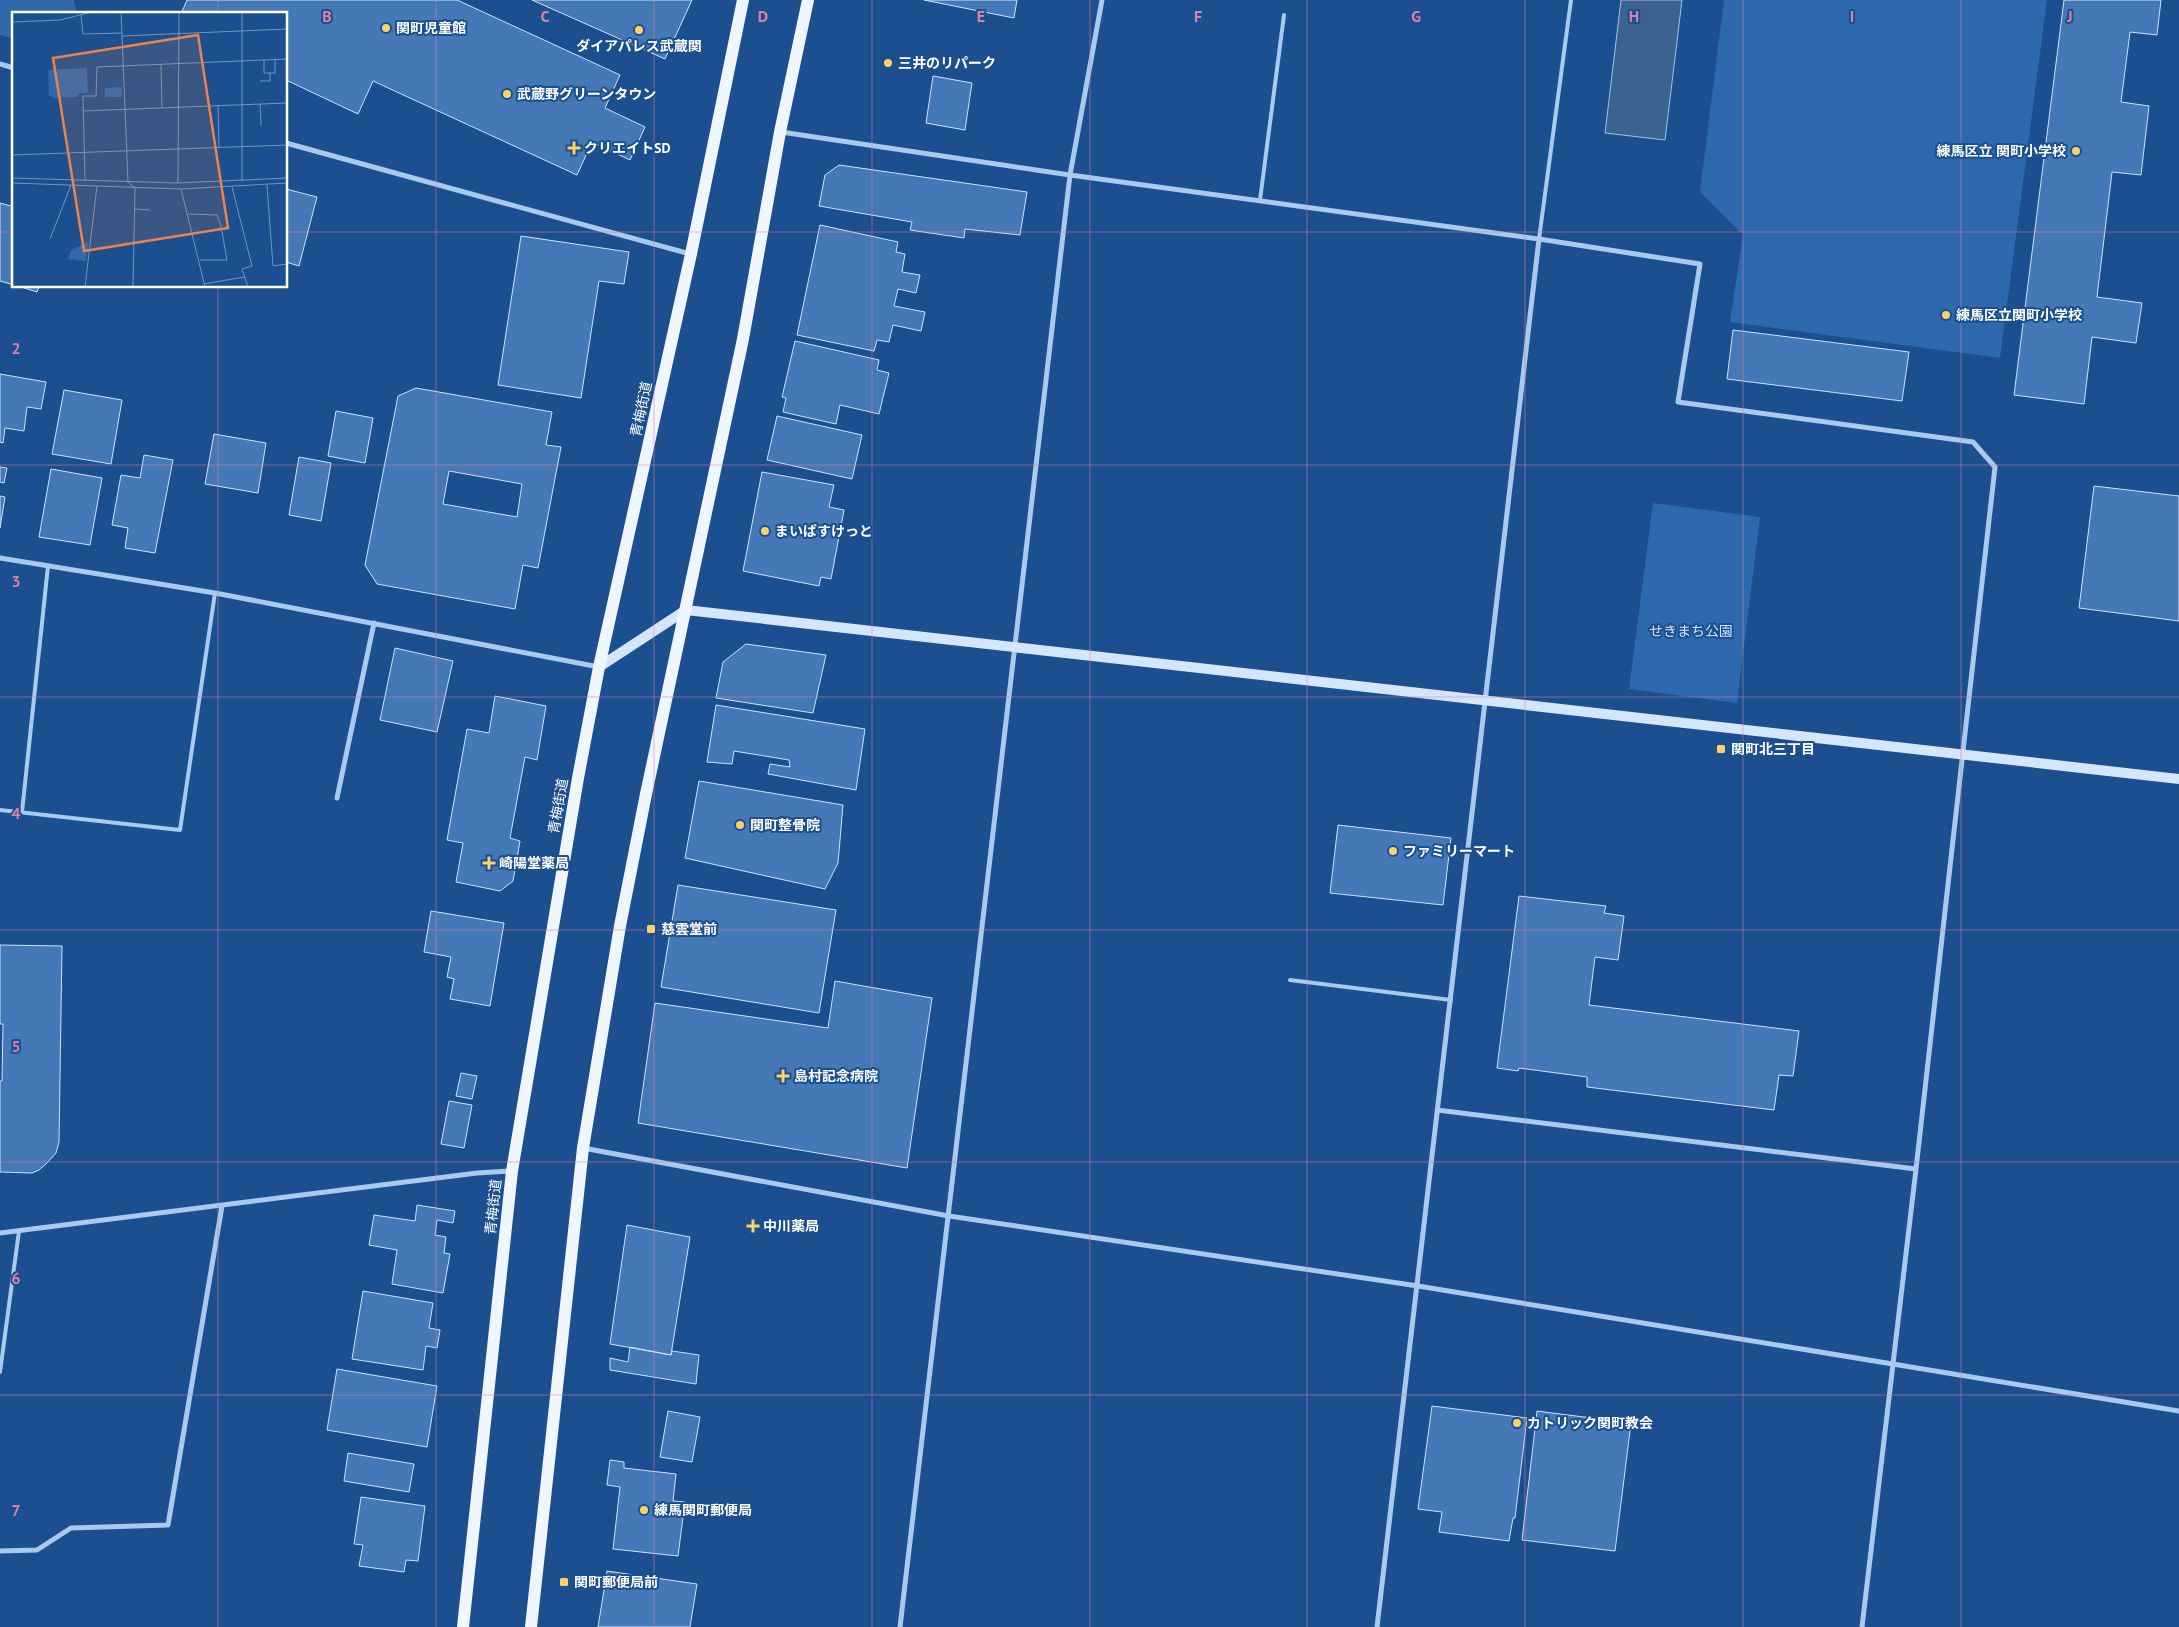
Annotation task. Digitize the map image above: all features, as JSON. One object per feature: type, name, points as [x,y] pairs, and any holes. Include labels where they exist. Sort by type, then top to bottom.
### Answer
[{"type":"main road","name":"青梅街道","points":[[463,1627],[512,1171],[578,778],[599,667],[691,254],[743,0]]},
{"type":"main road","points":[[531,1627],[583,1148],[622,917],[646,794],[743,339],[780,132],[808,0]]},
{"type":"street","points":[[900,1627],[1070,175],[1102,0]]},
{"type":"street","points":[[780,132],[1070,175],[1540,238],[1700,264],[1678,402],[1973,442],[1995,467],[1862,1627]]},
{"type":"street","points":[[288,144],[691,254]]},
{"type":"street","points":[[1378,1627],[1540,238]]},
{"type":"street","points":[[0,558],[215,593],[599,667],[686,610],[2179,780]]},
{"type":"street","points":[[337,798],[374,623]]},
{"type":"street","points":[[1437,1110],[1916,1169]]},
{"type":"street","points":[[583,1148],[949,1216],[1418,1286],[2179,1411]]},
{"type":"street","points":[[0,1232],[477,1173],[512,1171]]},
{"type":"street","points":[[0,1552],[37,1550],[71,1528],[168,1525],[222,1206]]},
{"type":"lane","points":[[1540,238],[1571,0]]},
{"type":"lane","points":[[1260,200],[1284,15]]},
{"type":"lane","points":[[22,812],[48,566]]},
{"type":"lane","points":[[0,810],[180,830],[215,593]]},
{"type":"lane","points":[[1290,980],[1451,1000]]},
{"type":"lane","points":[[0,1372],[18,1231]]},
{"type":"green space","points":[[0,0],[74,0],[77,12],[12,12],[12,38],[0,35]]},
{"type":"green space","points":[[1724,0],[2047,0],[2000,358],[1730,322],[1743,235],[1700,192]]},
{"type":"green space","name":"せきまち公園","points":[[1653,503],[1760,517],[1737,703],[1629,689]]},
{"type":"shaded area","points":[[1621,0],[1682,0],[1665,140],[1605,133]]},
{"type":"building","name":"武蔵野グリーンタウン","points":[[187,0],[457,0],[620,75],[605,108],[645,127],[630,160],[592,142],[577,175],[373,81],[358,114],[288,81],[288,12],[182,12]]},
{"type":"building","name":"ダイアパレス武蔵関","points":[[532,0],[692,0],[665,59]]},
{"type":"building","points":[[924,0],[1017,0],[1014,18]]},
{"type":"building","points":[[2064,0],[2161,0],[2157,35],[2130,32],[2121,102],[2149,106],[2141,175],[2112,172],[2097,297],[2142,303],[2136,343],[2092,337],[2084,404],[2014,395]]},
{"type":"building","points":[[933,76],[972,83],[965,130],[926,123]]},
{"type":"building","points":[[839,165],[1027,192],[1020,235],[965,229],[964,238],[910,230],[912,222],[819,206],[825,175]]},
{"type":"building","points":[[288,190],[317,197],[299,266],[288,263]]},
{"type":"building","points":[[0,203],[12,206],[12,284],[0,281]]},
{"type":"building","points":[[820,225],[898,242],[896,252],[905,254],[902,272],[920,275],[916,293],[898,289],[894,306],[925,312],[921,331],[893,325],[889,342],[877,340],[874,351],[797,335]]},
{"type":"building","points":[[521,236],[629,252],[624,284],[599,281],[581,398],[498,385]]},
{"type":"building","points":[[24,288],[38,288],[37,292]]},
{"type":"building","points":[[1733,330],[1909,352],[1902,401],[1727,379]]},
{"type":"building","points":[[795,341],[879,360],[877,370],[889,373],[879,414],[840,405],[836,424],[783,412],[786,398],[782,397]]},
{"type":"building","points":[[0,374],[46,382],[41,409],[27,407],[24,431],[5,428],[3,443],[0,442]]},
{"type":"building","points":[[416,388],[552,412],[546,445],[561,447],[538,568],[523,565],[515,609],[377,584],[365,565],[398,396]],"holes":[[[449,471],[522,484],[517,517],[443,504]]]},
{"type":"building","points":[[64,390],[122,400],[111,464],[52,454]]},
{"type":"building","points":[[336,411],[373,418],[365,463],[328,456]]},
{"type":"building","points":[[777,416],[862,435],[852,479],[767,460]]},
{"type":"building","points":[[214,434],[266,443],[258,493],[205,484]]},
{"type":"building","points":[[144,455],[173,460],[155,553],[125,548],[128,528],[112,525],[121,475],[140,478]]},
{"type":"building","points":[[299,457],[331,463],[321,521],[289,515]]},
{"type":"building","points":[[0,467],[7,468],[4,483],[0,482]]},
{"type":"building","points":[[51,469],[102,478],[90,545],[39,537]]},
{"type":"building","points":[[762,472],[834,485],[829,507],[844,510],[831,579],[821,577],[819,586],[743,571]]},
{"type":"building","points":[[2094,486],[2179,496],[2179,621],[2079,608]]},
{"type":"building","points":[[0,496],[5,497],[0,528]]},
{"type":"building","points":[[746,644],[826,655],[813,713],[716,698],[723,662]]},
{"type":"building","points":[[395,648],[453,661],[437,732],[380,720]]},
{"type":"building","points":[[495,696],[546,706],[537,760],[525,757],[510,838],[520,841],[513,881],[500,891],[456,882],[463,843],[447,840],[467,729],[489,733]]},
{"type":"building","points":[[716,705],[865,729],[856,790],[768,774],[770,764],[790,767],[789,760],[734,751],[732,764],[707,762]]},
{"type":"building","points":[[699,781],[843,805],[838,863],[825,889],[685,858]]},
{"type":"building","points":[[1338,825],[1451,838],[1443,905],[1330,893]]},
{"type":"building","points":[[678,885],[836,910],[819,1013],[661,987]]},
{"type":"building","points":[[1519,896],[1606,906],[1604,913],[1624,916],[1618,960],[1595,957],[1589,1005],[1799,1031],[1793,1076],[1779,1075],[1774,1110],[1587,1087],[1587,1077],[1519,1068],[1518,1071],[1497,1068]]},
{"type":"building","points":[[431,911],[504,923],[490,1006],[450,999],[454,979],[447,977],[451,957],[424,952]]},
{"type":"building","points":[[0,945],[62,946],[59,1142],[56,1153],[39,1170],[32,1173],[0,1172],[0,1081],[2,1081],[3,1024],[0,1024]]},
{"type":"building","name":"島村記念病院","points":[[835,981],[932,998],[907,1168],[638,1123],[655,1003],[828,1028]]},
{"type":"building","points":[[461,1073],[477,1076],[472,1099],[456,1096]]},
{"type":"building","points":[[449,1101],[472,1105],[464,1148],[441,1144]]},
{"type":"building","points":[[417,1205],[455,1211],[453,1223],[437,1220],[435,1235],[446,1237],[444,1253],[450,1254],[443,1293],[392,1284],[397,1250],[369,1245],[374,1215],[415,1221]]},
{"type":"building","points":[[627,1225],[690,1237],[671,1355],[610,1344]]},
{"type":"building","points":[[363,1291],[433,1303],[429,1328],[440,1330],[437,1348],[426,1346],[423,1370],[352,1359]]},
{"type":"building","points":[[630,1347],[671,1355],[672,1351],[699,1355],[696,1384],[610,1370],[610,1358],[628,1362]]},
{"type":"building","points":[[337,1369],[437,1386],[427,1447],[327,1430]]},
{"type":"building","points":[[1432,1406],[1527,1418],[1515,1518],[1513,1518],[1509,1541],[1439,1532],[1442,1512],[1418,1509]]},
{"type":"building","points":[[668,1411],[700,1417],[692,1462],[660,1457]]},
{"type":"building","points":[[1537,1411],[1631,1423],[1615,1551],[1522,1540]]},
{"type":"building","points":[[348,1453],[414,1464],[409,1492],[344,1481]]},
{"type":"building","points":[[610,1460],[624,1462],[624,1468],[676,1474],[673,1501],[685,1502],[678,1556],[613,1549],[620,1487],[607,1485]]},
{"type":"building","points":[[361,1497],[425,1506],[418,1561],[406,1560],[404,1572],[359,1566],[363,1545],[354,1544]]},
{"type":"building","points":[[607,1571],[697,1584],[690,1627],[598,1627]]},
{"type":"place","name":"関町児童館","points":[[386,28]]},
{"type":"place","name":"ダイアパレス武蔵関","points":[[639,30]]},
{"type":"place","name":"三井のリパーク","points":[[888,63]]},
{"type":"place","name":"武蔵野グリーンタウン","points":[[507,94]]},
{"type":"place","name":"クリエイトSD","points":[[574,148]]},
{"type":"place","name":"練馬区立 関町小学校","points":[[2076,151]]},
{"type":"place","name":"練馬区立関町小学校","points":[[1946,315]]},
{"type":"place","name":"まいばすけっと","points":[[765,531]]},
{"type":"place","name":"関町北三丁目","points":[[1721,749]]},
{"type":"place","name":"関町整骨院","points":[[740,825]]},
{"type":"place","name":"ファミリーマート","points":[[1393,851]]},
{"type":"place","name":"崎陽堂薬局","points":[[489,863]]},
{"type":"place","name":"慈雲堂前","points":[[651,929]]},
{"type":"place","name":"島村記念病院","points":[[783,1076]]},
{"type":"place","name":"中川薬局","points":[[753,1226]]},
{"type":"place","name":"カトリック関町教会","points":[[1517,1423]]},
{"type":"place","name":"練馬関町郵便局","points":[[644,1510]]},
{"type":"place","name":"関町郵便局前","points":[[564,1582]]}]
